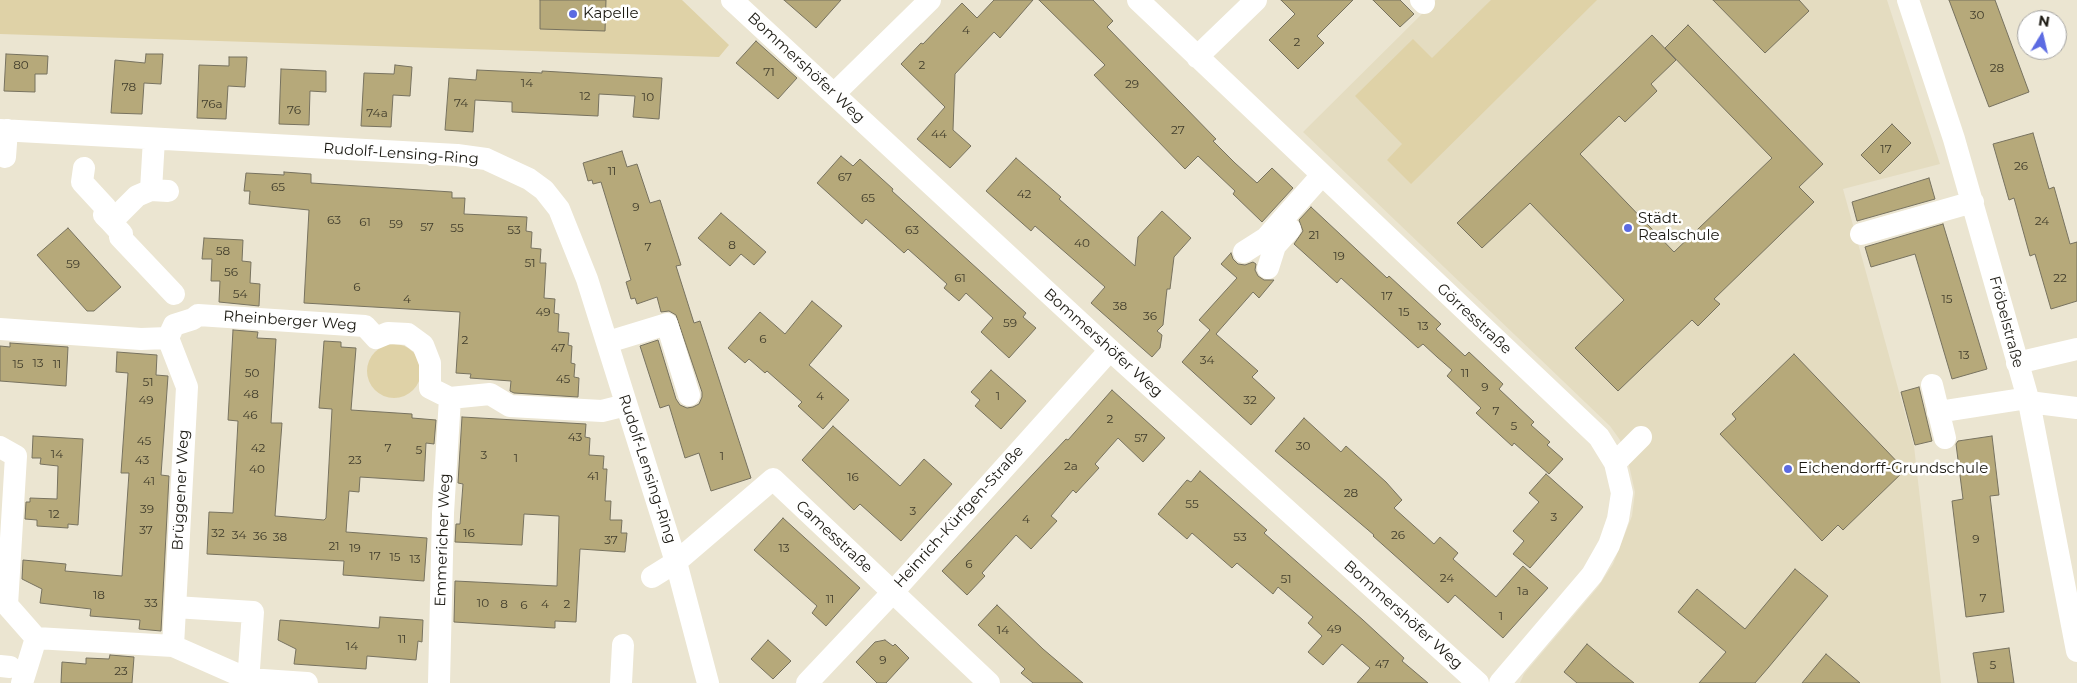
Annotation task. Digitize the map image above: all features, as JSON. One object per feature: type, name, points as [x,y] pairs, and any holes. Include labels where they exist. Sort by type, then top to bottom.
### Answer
[{"type":"street","name":"Bommershöfer Weg","points":[[732,0],[1110,350],[1478,683]]},
{"type":"street","points":[[834,94],[930,0]]},
{"type":"street","name":"Görresstraße","points":[[1138,0],[1599,437],[1615,463],[1622,493],[1618,519],[1609,545],[1592,575],[1500,683]]},
{"type":"street","points":[[1197,57],[1256,0]]},
{"type":"street","name":"Fröbelstraße","points":[[1908,0],[1973,202],[2028,400],[2077,651]]},
{"type":"street","points":[[3,130],[5,157]]},
{"type":"street","name":"Rudolf-Lensing-Ring","points":[[3,130],[456,155],[486,160],[529,179],[544,190],[559,209],[587,278],[676,562],[708,683]]},
{"type":"street","points":[[110,222],[137,196],[159,191],[154,139]]},
{"type":"street","points":[[84,168],[82,182],[106,208],[104,215],[122,234],[120,237],[174,294]]},
{"type":"street","points":[[1244,252],[1266,238],[1326,179]]},
{"type":"street","points":[[1268,268],[1275,246],[1326,179]]},
{"type":"street","points":[[1861,234],[1973,202]]},
{"type":"street","name":"Rheinberger Weg","points":[[168,338],[174,325],[193,319],[198,315],[365,326],[376,338],[388,333],[408,334],[423,345],[430,363],[430,388],[450,398]]},
{"type":"street","points":[[608,342],[666,324],[689,395]]},
{"type":"street","points":[[0,329],[141,339],[168,338]]},
{"type":"street","name":"Brüggener Weg","points":[[168,338],[187,388],[172,646]]},
{"type":"street","points":[[2017,363],[2077,348]]},
{"type":"street","name":"Heinrich-Kürfgen-Straße","points":[[807,683],[893,592],[1110,350]]},
{"type":"street","points":[[1932,386],[1945,438]]},
{"type":"street","points":[[450,398],[490,394],[510,406],[602,411],[626,406]]},
{"type":"street","name":"Emmericher Weg","points":[[438,683],[443,513],[450,398]]},
{"type":"street","points":[[1938,412],[2028,400],[2077,408]]},
{"type":"street","points":[[1615,463],[1641,437]]},
{"type":"street","points":[[0,447],[16,456],[7,605],[20,662],[172,646],[248,681],[307,683]]},
{"type":"street","name":"Camesstraße","points":[[676,562],[773,479],[988,683]]},
{"type":"street","points":[[652,577],[676,562]]},
{"type":"street","points":[[175,607],[253,612],[248,681]]},
{"type":"street","points":[[621,683],[623,645]]},
{"type":"shaded area","points":[[0,0],[682,0],[729,45],[719,57],[0,34]]},
{"type":"shaded area","name":"Städt. Realschule","points":[[1436,0],[1887,0],[1940,164],[1843,189],[1914,446],[1941,683],[1520,683],[1524,674],[1598,587],[1613,564],[1632,516],[1635,492],[1629,465],[1620,440],[1610,426],[1303,132]]},
{"type":"shaded area","points":[[1491,0],[1597,0],[1411,184],[1387,160],[1402,144],[1355,96],[1413,39],[1432,58]]},
{"type":"shaded area","points":[[389,344],[399,344],[409,348],[417,356],[421,371],[417,386],[409,394],[399,398],[389,398],[379,394],[371,386],[367,376],[367,366],[371,356],[379,348]]},
{"type":"building","name":"Kapelle","points":[[540,0],[606,0],[605,31],[540,29]]},
{"type":"building","points":[[784,0],[841,0],[816,28]]},
{"type":"building","points":[[994,0],[1033,0],[1000,38],[994,32],[955,74],[953,130],[971,146],[950,168],[917,139],[945,107],[901,64],[962,3],[977,18]]},
{"type":"building","points":[[1039,0],[1093,0],[1113,21],[1107,27],[1216,139],[1213,141],[1235,163],[1257,183],[1272,168],[1293,188],[1262,222],[1233,194],[1235,191],[1198,156],[1185,169],[1094,75],[1105,65]]},
{"type":"building","points":[[1281,0],[1353,0],[1317,36],[1324,43],[1298,69],[1269,40],[1295,14]]},
{"type":"building","points":[[1373,0],[1400,0],[1414,14],[1400,27]]},
{"type":"building","points":[[1713,0],[1799,0],[1809,11],[1765,53]]},
{"type":"building","points":[[1949,0],[1995,0],[2029,92],[1989,107]]},
{"type":"building","points":[[1688,25],[1823,164],[1799,187],[1814,202],[1714,299],[1720,304],[1698,326],[1692,320],[1618,391],[1575,348],[1624,300],[1530,203],[1482,248],[1457,223],[1652,35],[1676,60],[1651,84],[1657,91],[1625,122],[1619,116],[1580,154],[1674,252],[1772,158],[1665,48]]},
{"type":"building","points":[[756,41],[797,78],[778,99],[736,63]]},
{"type":"building","points":[[6,54],[48,56],[47,74],[35,74],[35,92],[4,91]]},
{"type":"building","points":[[146,54],[163,54],[161,84],[144,83],[142,114],[111,113],[115,60],[145,63]]},
{"type":"building","points":[[229,57],[247,57],[245,87],[228,86],[226,119],[197,118],[199,65],[229,66]]},
{"type":"building","points":[[395,65],[412,67],[410,96],[393,95],[391,127],[361,126],[364,73],[394,74]]},
{"type":"building","points":[[281,69],[326,71],[326,92],[310,91],[309,125],[279,124]]},
{"type":"building","points":[[477,70],[542,73],[542,71],[662,78],[659,119],[633,117],[635,96],[599,94],[598,116],[512,112],[512,102],[475,100],[473,132],[445,130],[449,78],[476,80]]},
{"type":"building","points":[[1892,124],[1911,143],[1880,174],[1861,155]]},
{"type":"building","points":[[2033,133],[2049,189],[2054,187],[2070,244],[2077,242],[2077,301],[2051,309],[2035,254],[2030,256],[2014,198],[2009,200],[1993,144]]},
{"type":"building","points":[[622,151],[627,167],[637,164],[650,203],[660,200],[681,265],[676,266],[694,323],[700,321],[751,478],[711,491],[699,453],[685,458],[669,405],[660,408],[640,346],[658,340],[676,399],[680,405],[687,408],[699,404],[702,392],[676,315],[669,311],[661,312],[657,297],[637,304],[635,298],[631,299],[626,282],[631,280],[601,182],[593,184],[592,180],[588,181],[583,163]]},
{"type":"building","points":[[841,156],[853,166],[860,159],[893,189],[892,191],[1026,313],[1023,317],[1036,328],[1009,358],[981,332],[993,318],[966,293],[959,301],[944,288],[947,284],[908,249],[904,253],[866,219],[862,224],[817,183]]},
{"type":"building","points":[[1016,158],[1135,266],[1138,237],[1162,211],[1191,238],[1174,257],[1170,289],[1167,289],[1163,325],[1157,331],[1162,335],[1160,348],[1152,357],[1091,303],[1105,287],[1035,226],[1031,231],[986,191]]},
{"type":"building","points":[[284,172],[311,174],[311,183],[452,192],[452,198],[465,198],[464,214],[527,217],[526,231],[532,232],[531,248],[541,249],[540,263],[546,263],[544,298],[555,299],[554,313],[559,314],[558,332],[569,333],[568,345],[572,346],[571,363],[575,364],[574,377],[579,378],[578,397],[514,393],[510,391],[511,381],[470,378],[471,374],[456,373],[460,312],[304,303],[309,210],[249,204],[250,191],[244,191],[246,173],[284,175]]},
{"type":"building","points":[[1929,178],[1935,199],[1857,221],[1852,202]]},
{"type":"building","points":[[1311,207],[1387,278],[1389,276],[1441,324],[1436,329],[1465,356],[1469,352],[1503,384],[1499,389],[1534,422],[1531,425],[1550,442],[1547,445],[1563,459],[1549,474],[1514,443],[1512,446],[1476,413],[1481,408],[1447,376],[1452,370],[1423,344],[1418,348],[1341,278],[1337,283],[1294,244],[1303,231],[1299,220]]},
{"type":"building","points":[[721,213],[766,252],[754,265],[741,254],[730,266],[698,238]]},
{"type":"building","points":[[1943,224],[1987,369],[1952,379],[1915,254],[1871,267],[1865,247]]},
{"type":"building","points":[[68,228],[121,287],[94,311],[87,311],[37,255]]},
{"type":"building","points":[[204,238],[243,240],[242,261],[251,262],[250,283],[260,284],[259,306],[219,302],[220,281],[211,281],[212,259],[202,259]]},
{"type":"building","points":[[1231,253],[1233,259],[1238,264],[1245,265],[1253,262],[1256,264],[1255,270],[1258,276],[1264,280],[1274,280],[1259,298],[1253,292],[1216,334],[1258,371],[1252,377],[1275,398],[1251,425],[1182,362],[1210,330],[1199,320],[1237,278],[1221,264]]},
{"type":"building","points":[[812,301],[842,326],[809,365],[849,400],[823,429],[798,406],[802,402],[767,371],[765,373],[749,359],[745,363],[728,348],[760,312],[785,334]]},
{"type":"building","points":[[233,330],[258,332],[257,338],[276,339],[271,423],[282,423],[275,516],[324,520],[326,518],[332,409],[319,408],[324,341],[341,342],[341,347],[356,348],[351,410],[412,414],[412,418],[436,420],[434,444],[426,443],[424,481],[360,477],[359,492],[349,491],[346,532],[427,538],[424,581],[343,575],[344,561],[207,554],[209,512],[233,513],[238,421],[228,420]]},
{"type":"building","points":[[10,343],[68,347],[66,386],[0,381],[0,346],[10,347]]},
{"type":"building","points":[[117,352],[157,355],[156,375],[168,376],[161,475],[169,476],[161,631],[139,629],[140,620],[90,616],[91,609],[40,603],[42,589],[22,579],[23,560],[66,564],[65,571],[122,576],[129,473],[121,473],[128,373],[116,372]]},
{"type":"building","points":[[1794,354],[1905,470],[1843,530],[1838,525],[1822,541],[1720,434],[1736,419],[1732,414]]},
{"type":"building","points":[[991,370],[1026,401],[1001,429],[975,406],[980,400],[971,392]]},
{"type":"building","points":[[1919,387],[1932,441],[1915,445],[1901,392]]},
{"type":"building","points":[[1112,390],[1165,438],[1143,462],[1118,438],[1095,464],[1099,468],[1076,493],[1073,490],[1051,516],[1057,521],[1031,549],[1016,535],[982,573],[985,576],[967,595],[942,571],[1066,439],[1068,440]]},
{"type":"building","points":[[462,417],[586,424],[585,437],[590,438],[589,455],[604,456],[603,469],[607,469],[605,501],[611,501],[610,520],[622,520],[621,533],[627,533],[625,552],[580,549],[576,622],[555,621],[555,628],[454,622],[455,581],[557,586],[559,516],[524,514],[522,545],[455,542],[456,524],[460,524],[463,484],[458,483]]},
{"type":"building","points":[[1304,418],[1341,452],[1346,446],[1386,482],[1402,500],[1394,508],[1434,544],[1440,537],[1458,553],[1453,559],[1496,597],[1523,566],[1548,588],[1503,638],[1455,595],[1448,603],[1374,535],[1275,451]]},
{"type":"building","points":[[833,426],[900,486],[924,459],[952,484],[901,541],[860,504],[854,510],[802,460]]},
{"type":"building","points":[[33,436],[83,439],[78,525],[68,524],[68,528],[37,526],[37,520],[25,519],[26,502],[30,502],[30,498],[57,499],[58,466],[40,464],[41,458],[32,458]]},
{"type":"building","points":[[1992,436],[1999,495],[1990,496],[2004,612],[1966,617],[1952,501],[1963,499],[1956,444],[1958,441]]},
{"type":"building","points":[[1200,471],[1267,530],[1264,533],[1363,620],[1404,658],[1402,661],[1428,683],[1357,683],[1370,668],[1342,644],[1323,665],[1308,652],[1322,636],[1308,623],[1313,617],[1278,587],[1273,594],[1237,563],[1232,568],[1192,533],[1187,539],[1158,514],[1187,480],[1191,482]]},
{"type":"building","points":[[1546,474],[1583,507],[1530,568],[1513,554],[1524,541],[1513,531],[1539,502],[1529,493]]},
{"type":"building","points":[[783,518],[860,588],[826,626],[812,613],[817,606],[754,550]]},
{"type":"building","points":[[1795,569],[1828,596],[1768,668],[1755,683],[1699,683],[1726,652],[1678,612],[1697,589],[1745,629]]},
{"type":"building","points":[[997,605],[1043,649],[1083,683],[1033,683],[1021,673],[1025,669],[978,625]]},
{"type":"building","points":[[380,617],[423,620],[422,642],[418,641],[416,660],[367,656],[366,669],[294,664],[296,649],[278,640],[280,620],[379,628]]},
{"type":"building","points":[[768,640],[791,661],[773,679],[751,659]]},
{"type":"building","points":[[885,640],[893,646],[895,644],[909,658],[886,683],[877,683],[856,662],[875,642]]},
{"type":"building","points":[[1587,644],[1634,683],[1577,683],[1564,672]]},
{"type":"building","points":[[2009,648],[2014,683],[1978,683],[1973,653]]},
{"type":"building","points":[[1826,654],[1860,683],[1802,683]]},
{"type":"building","points":[[110,655],[134,657],[132,683],[61,683],[62,662],[86,664],[86,658],[109,659]]},
{"type":"place","name":"Kapelle","points":[[573,14]]},
{"type":"place","name":"Städt. Realschule","points":[[1628,228]]},
{"type":"place","name":"Eichendorff-Grundschule","points":[[1788,469]]}]
